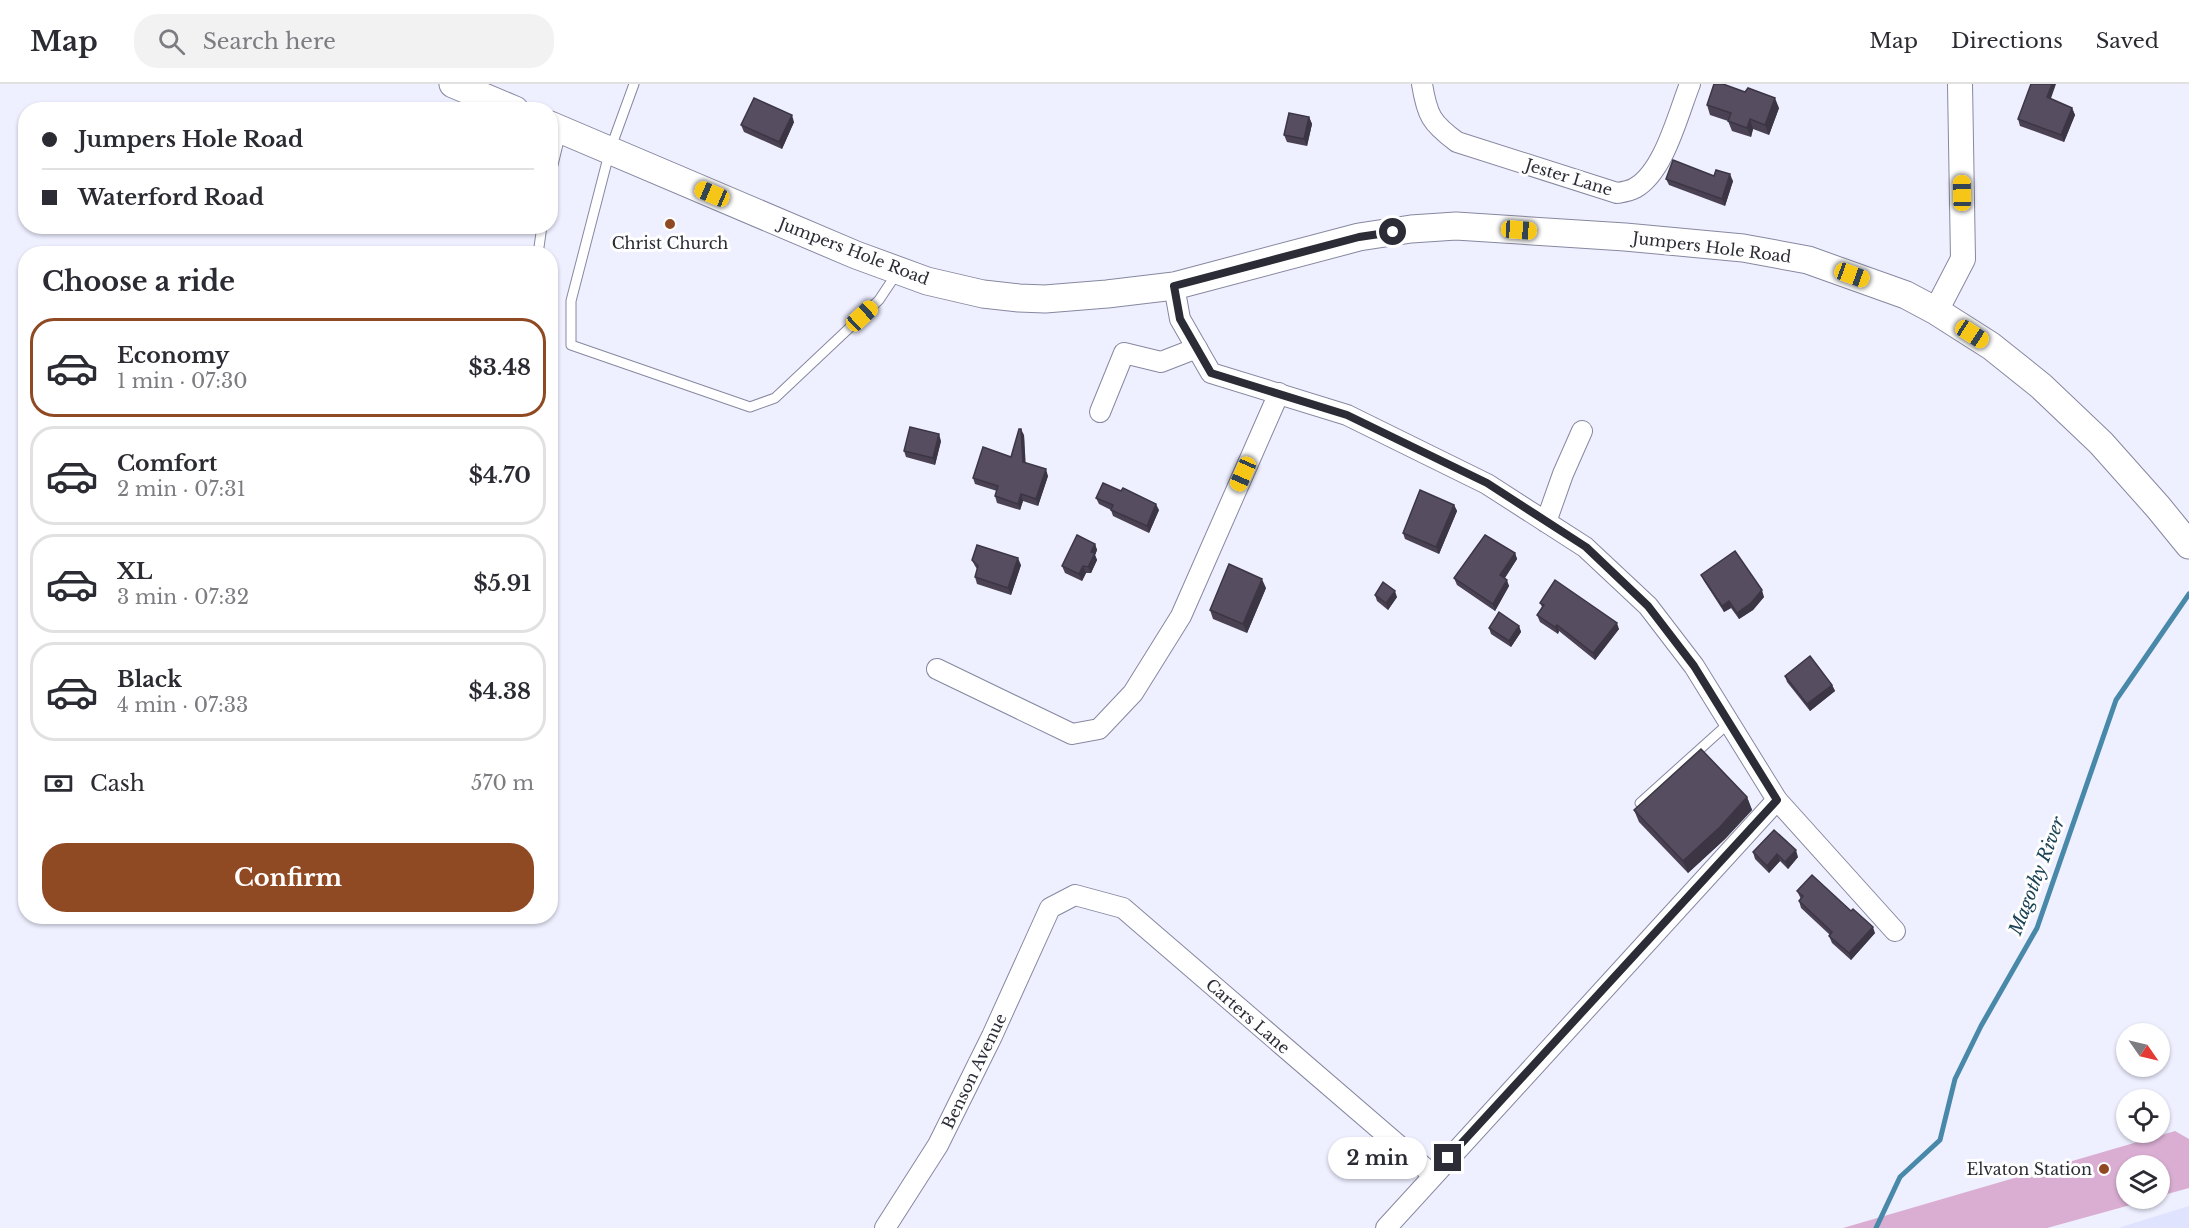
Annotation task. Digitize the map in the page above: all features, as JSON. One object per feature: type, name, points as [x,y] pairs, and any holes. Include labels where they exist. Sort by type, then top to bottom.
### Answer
[{"type":"main road","points":[[453,84],[496,102]]},
{"type":"main road","name":"Jumpers Hole Road","points":[[558,128],[845,251],[899,271],[938,284],[983,294],[1019,298],[1045,299],[1174,286],[1359,237],[1411,229],[1456,226],[1743,248],[1808,260],[1906,296],[1936,311],[1991,346],[2040,386],[2101,443],[2189,545]]},
{"type":"street","name":"Jester Lane","points":[[1422,84],[1426,108],[1437,127],[1456,142],[1617,194],[1634,189],[1648,178],[1660,160],[1690,84]]},
{"type":"street","points":[[1936,311],[1963,259],[1960,84]]},
{"type":"street","points":[[1174,286],[1180,319],[1211,373],[1347,415],[1487,483],[1586,547],[1648,606],[1694,666],[1777,800],[1895,932]]},
{"type":"street","points":[[1100,412],[1124,352],[1161,362],[1197,348]]},
{"type":"street","points":[[937,669],[1072,734],[1099,729],[1133,693],[1181,616],[1279,393]]},
{"type":"street","points":[[1546,522],[1563,474],[1582,431]]},
{"type":"street","points":[[1386,1228],[1777,800]]},
{"type":"street","name":"Carters Lane","points":[[1050,908],[1076,895],[1123,908],[1433,1175]]},
{"type":"street","name":"Benson Avenue","points":[[885,1228],[939,1145],[993,1036],[1050,908]]},
{"type":"lane","points":[[634,84],[610,150],[572,301],[571,345],[750,407],[775,398],[879,300],[899,271]]},
{"type":"lane","points":[[1640,803],[1729,723]]},
{"type":"shaded area","points":[[2175,1131],[2189,1139],[2189,1188],[2170,1193],[2170,1155],[2116,1155],[2116,1209],[2047,1228],[1843,1228],[2134,1143],[2170,1143],[2170,1132]]},
{"type":"shaded area","points":[[2189,1206],[2189,1228],[2118,1228]]},
{"type":"building","points":[[1714,84],[1723,84],[1745,92],[1748,88],[1775,98],[1765,125],[1750,119],[1747,128],[1728,121],[1731,113],[1707,105]]},
{"type":"building","points":[[2031,84],[2052,84],[2047,97],[2072,108],[2061,135],[2018,119]]},
{"type":"building","points":[[754,98],[792,115],[779,142],[741,125]]},
{"type":"building","points":[[1289,113],[1309,117],[1304,139],[1284,135]]},
{"type":"building","points":[[1673,160],[1714,176],[1716,170],[1730,174],[1722,199],[1666,179]]},
{"type":"building","points":[[910,427],[939,434],[933,458],[904,451]]},
{"type":"building","points":[[1019,429],[1021,429],[1023,462],[1046,469],[1036,499],[1021,494],[1018,504],[995,496],[998,486],[973,478],[983,447],[1011,457]]},
{"type":"building","points":[[1103,483],[1121,491],[1123,488],[1156,504],[1147,526],[1111,510],[1113,505],[1096,498]]},
{"type":"building","points":[[1420,490],[1454,505],[1436,547],[1403,533]]},
{"type":"building","points":[[1077,535],[1095,544],[1091,552],[1095,553],[1088,567],[1083,566],[1079,574],[1062,566]]},
{"type":"building","points":[[1485,535],[1515,553],[1500,575],[1507,580],[1493,604],[1454,578]]},
{"type":"building","points":[[977,545],[1018,558],[1008,588],[975,577],[978,566],[972,560]]},
{"type":"building","points":[[1735,551],[1762,590],[1751,603],[1737,613],[1729,601],[1722,606],[1701,575]]},
{"type":"building","points":[[1229,564],[1262,579],[1243,624],[1210,610]]},
{"type":"building","points":[[1555,580],[1617,623],[1593,653],[1557,625],[1555,627],[1537,615],[1544,605],[1540,603]]},
{"type":"building","points":[[1383,582],[1395,591],[1386,603],[1375,595]]},
{"type":"building","points":[[1499,612],[1519,626],[1509,641],[1489,628]]},
{"type":"building","points":[[1810,656],[1832,685],[1807,704],[1785,676]]},
{"type":"building","points":[[1701,749],[1747,797],[1720,827],[1683,861],[1634,810]]},
{"type":"building","points":[[1774,830],[1796,850],[1785,862],[1777,854],[1767,866],[1753,852]]},
{"type":"building","points":[[1812,875],[1851,911],[1853,909],[1873,927],[1849,953],[1829,936],[1832,932],[1799,901],[1803,896],[1797,891]]},
{"type":"waterway","name":"Magothy River","points":[[1876,1228],[1900,1177],[1940,1140],[1955,1079],[1981,1026],[2037,928],[2116,700],[2189,594]]},
{"type":"place","name":"Christ Church","points":[[670,224]]},
{"type":"place","name":"Elvaton Station","points":[[2104,1169]]},
{"type":"route","points":[[1393,232],[1359,237],[1174,286],[1180,319],[1211,373],[1347,415],[1487,483],[1586,547],[1648,606],[1694,666],[1777,800],[1448,1158]]}]
